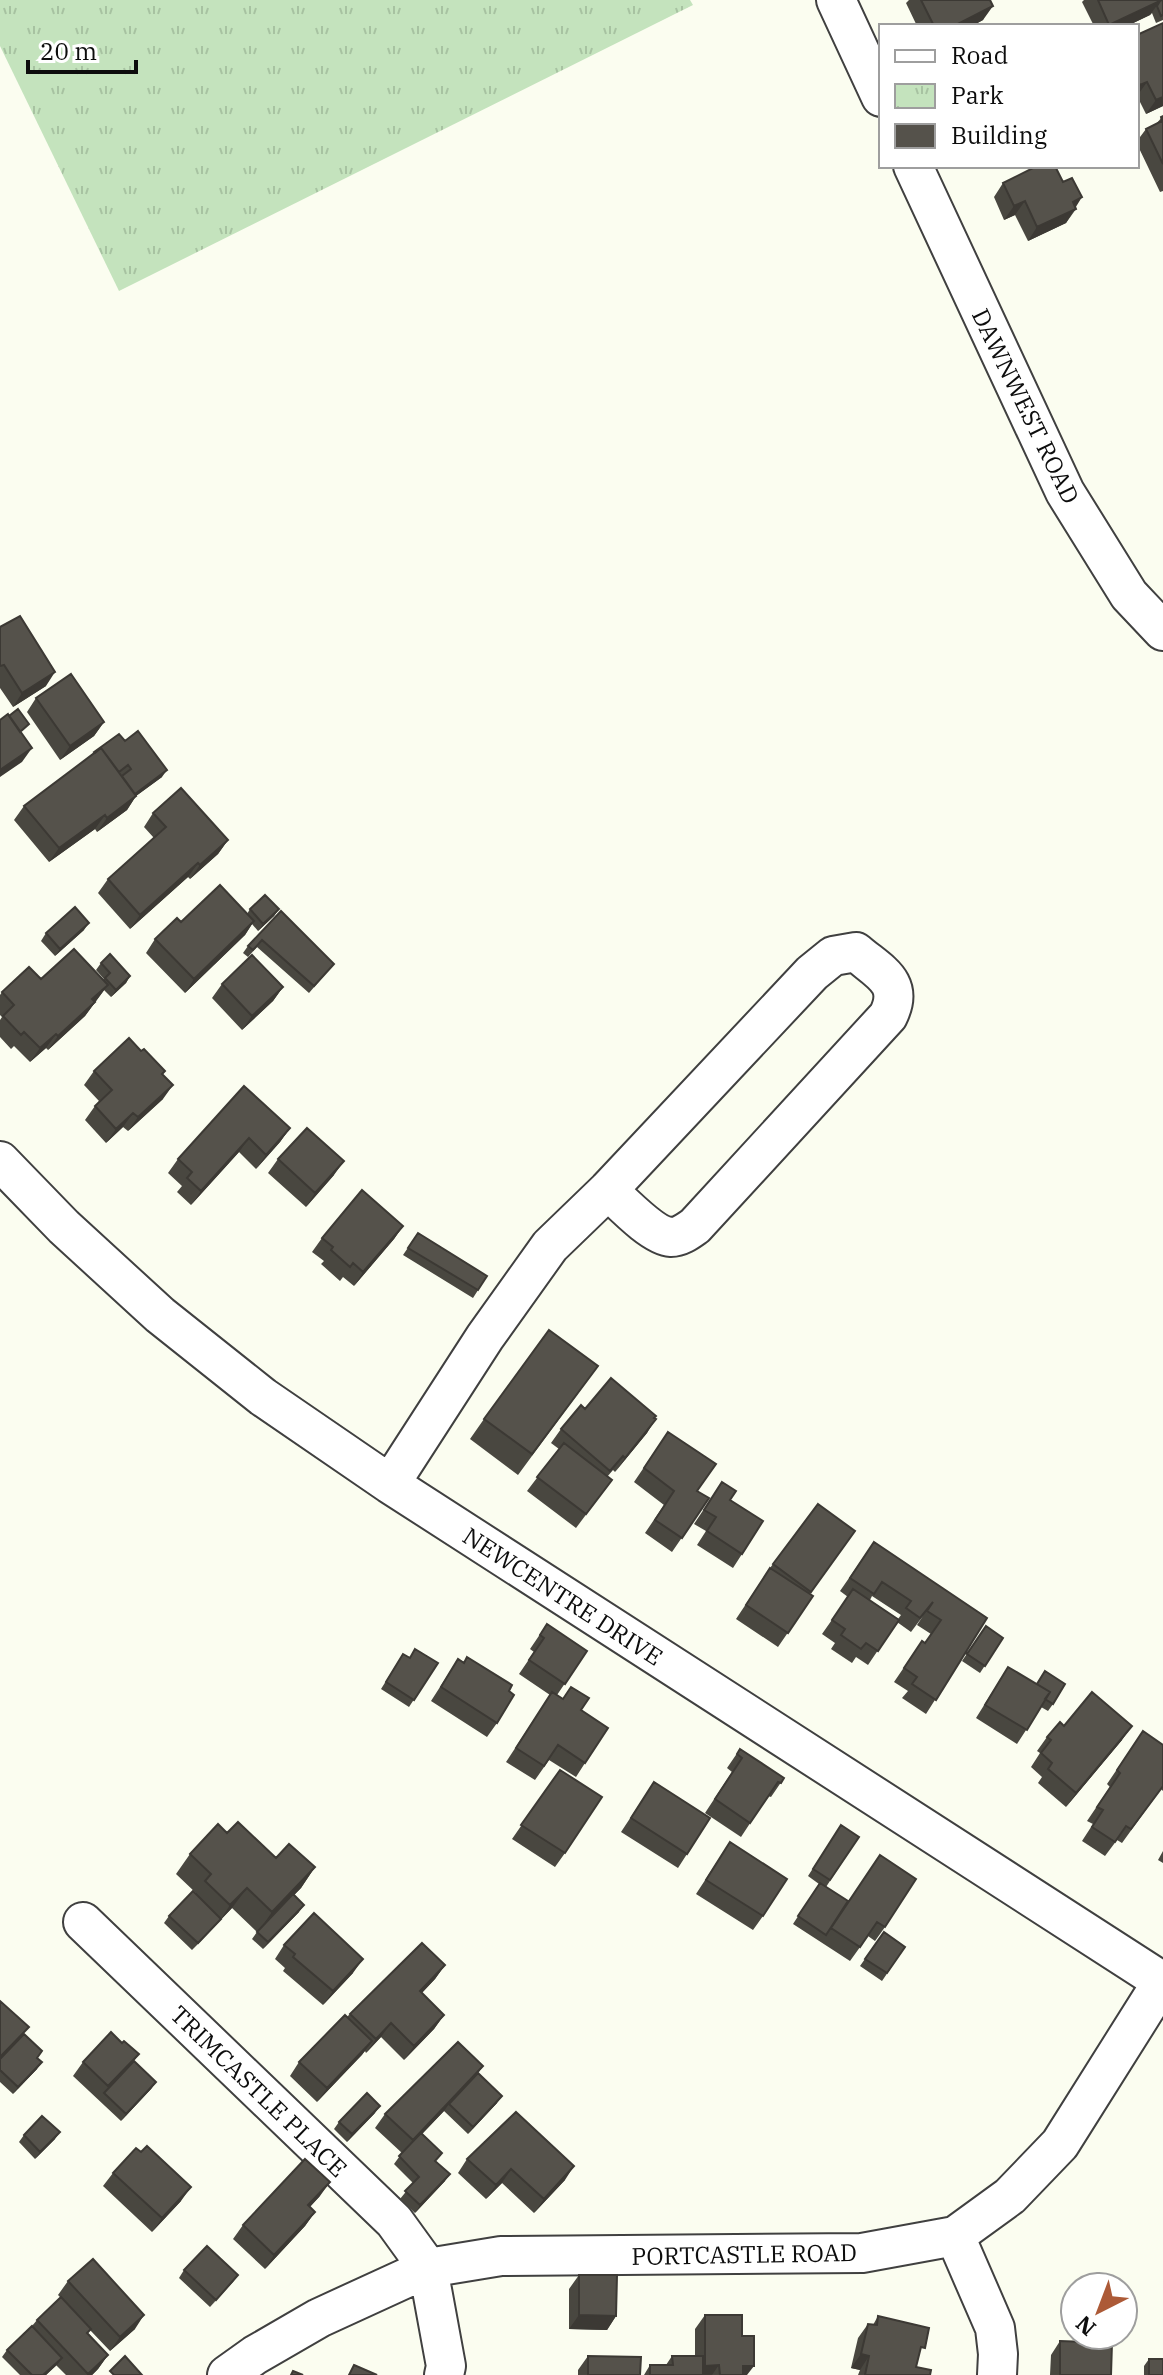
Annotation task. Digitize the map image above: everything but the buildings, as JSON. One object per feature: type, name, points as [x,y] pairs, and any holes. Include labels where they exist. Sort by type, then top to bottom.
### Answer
[{"type":"street","points":[[836,0],[879,93]]},
{"type":"street","name":"DAWNWEST ROAD","points":[[914,168],[1065,492],[1129,595],[1163,631]]},
{"type":"street","points":[[390,1484],[485,1337],[550,1246],[608,1190],[827,960],[856,952],[891,982],[895,998],[888,1016],[695,1226],[682,1235],[672,1237],[658,1234],[608,1190]]},
{"type":"street","name":"NEWCENTRE DRIVE","points":[[0,1161],[64,1227],[160,1315],[263,1397],[390,1484],[1163,1982]]},
{"type":"street","name":"TRIMCASTLE PLACE","points":[[83,1922],[394,2221],[428,2268]]},
{"type":"street","name":"PORTCASTLE ROAD","points":[[227,2375],[319,2318],[428,2268],[501,2256],[862,2253],[955,2236],[1010,2196],[1060,2144],[1163,1982]]},
{"type":"street","points":[[955,2236],[995,2328],[997,2375]]},
{"type":"street","points":[[428,2268],[446,2366],[444,2375]]},
{"type":"green space","points":[[0,0],[690,0],[693,5],[119,291],[0,46]]}]
